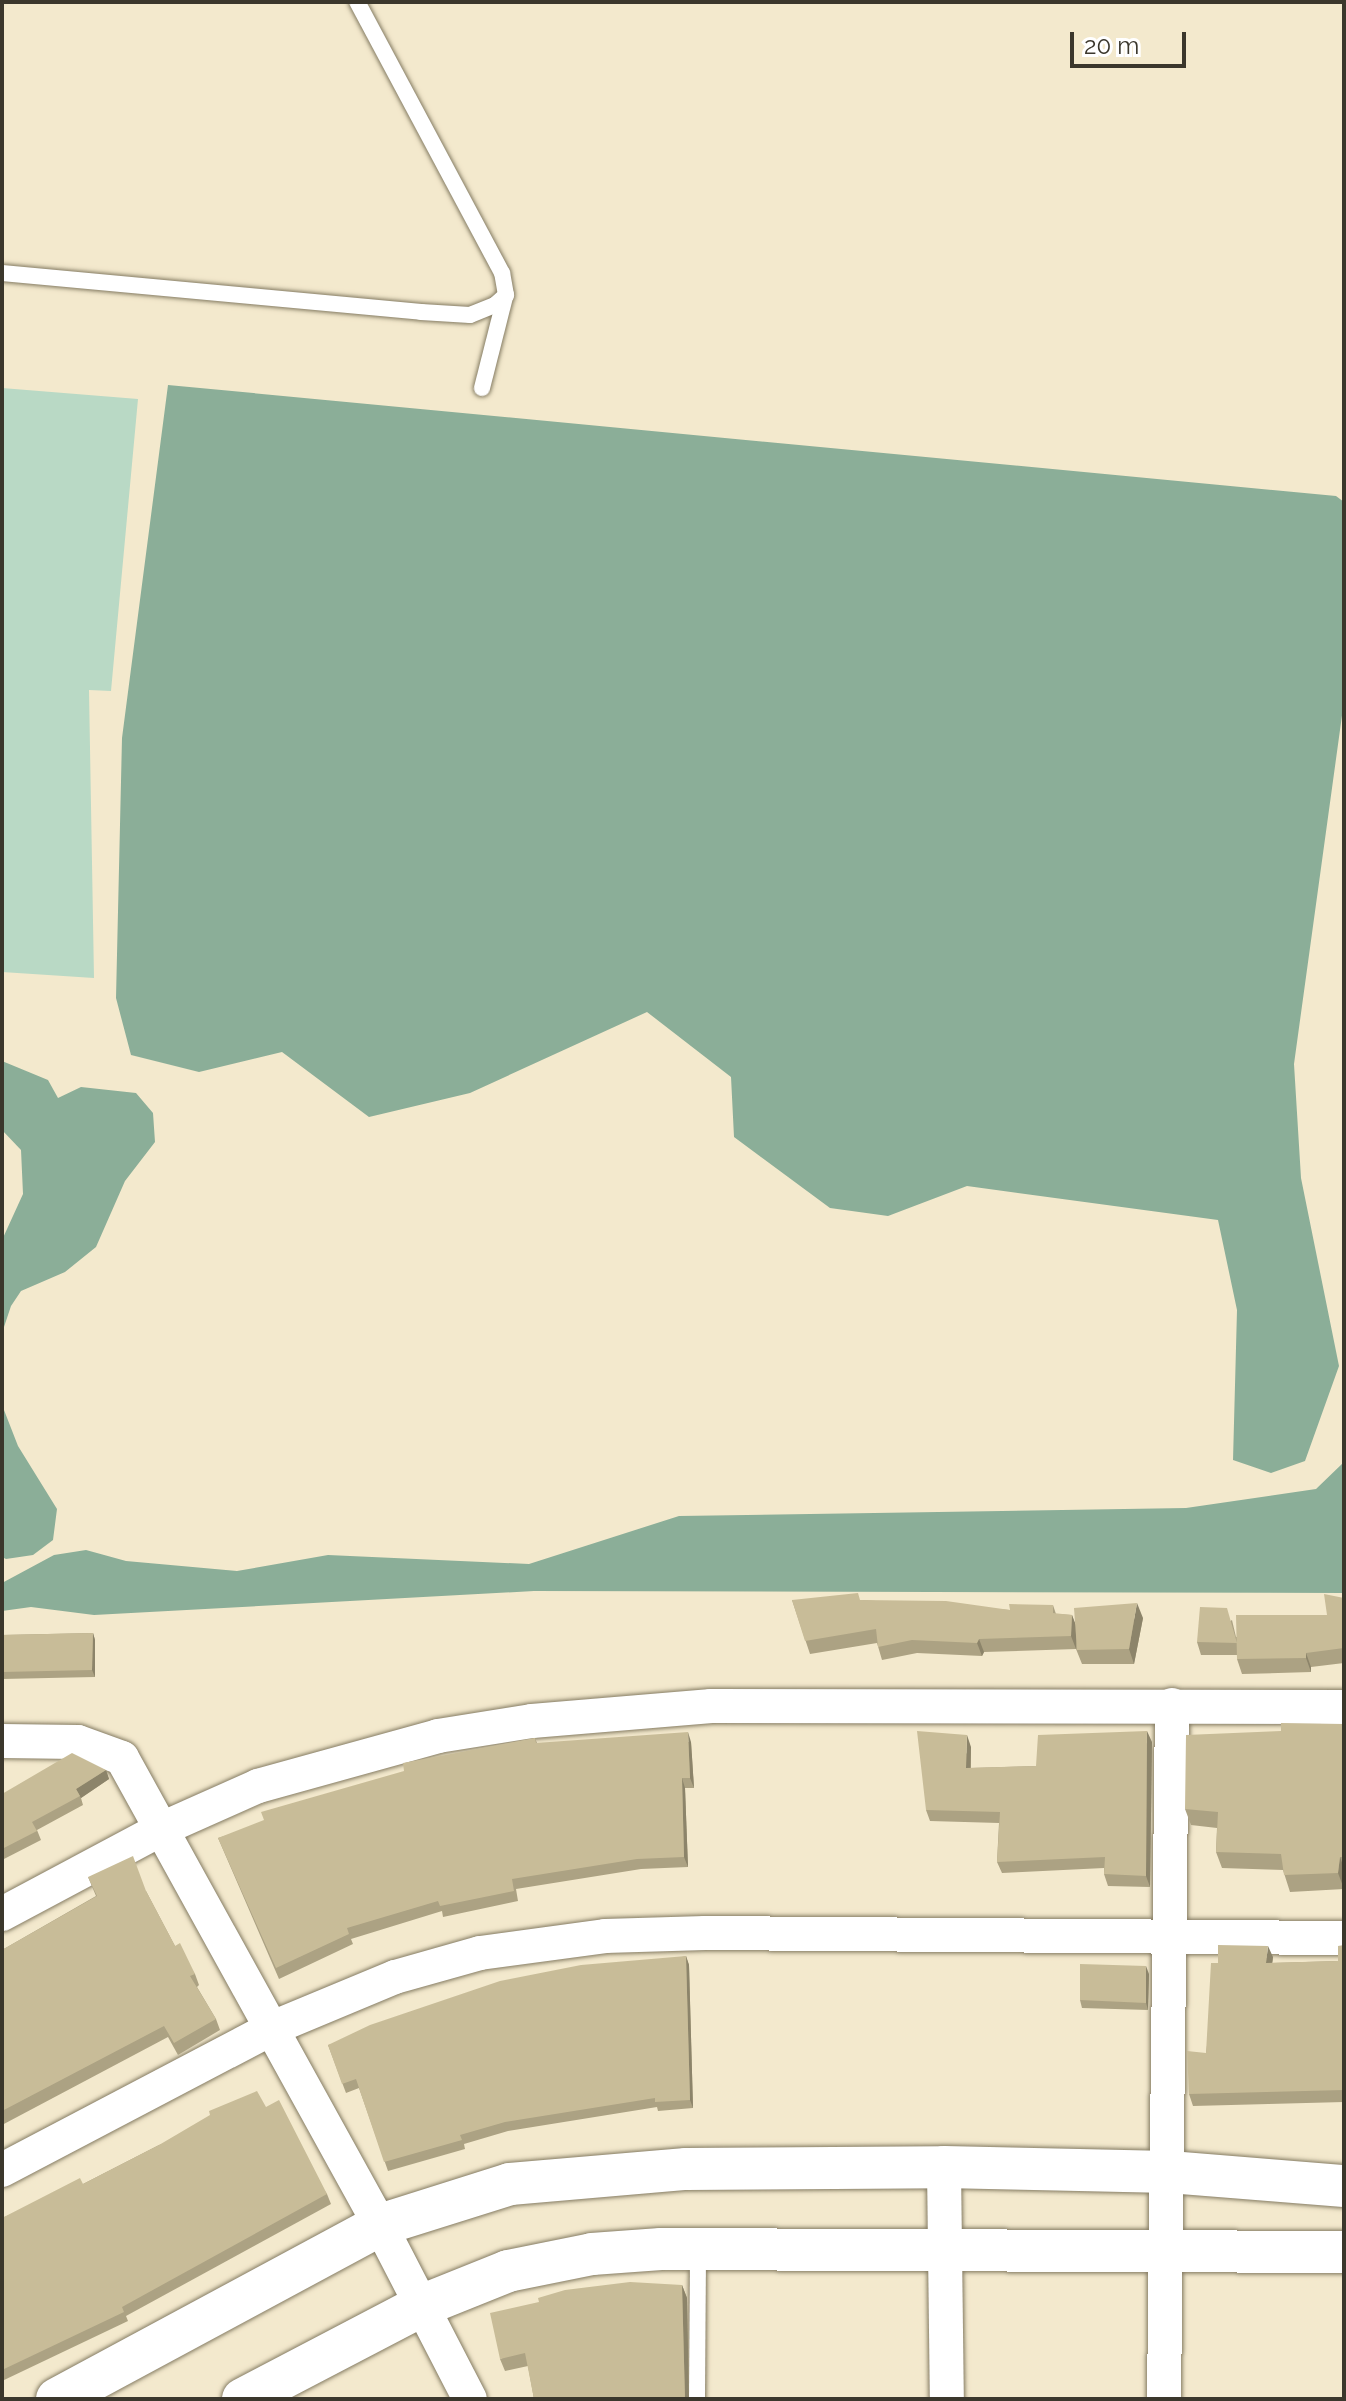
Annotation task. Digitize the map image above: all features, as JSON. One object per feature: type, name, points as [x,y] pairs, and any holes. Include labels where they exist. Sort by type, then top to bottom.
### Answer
[{"type":"street","points":[[1164,2399],[1172,1705]]},
{"type":"street","points":[[2,1914],[159,1830],[258,1786],[438,1736],[532,1721],[711,1706],[1344,1707]]},
{"type":"street","points":[[2,1741],[78,1742],[122,1758],[159,1830],[380,2225],[470,2399]]},
{"type":"street","points":[[2,2170],[270,2029],[395,1977],[480,1953],[560,1941],[705,1933],[1344,1938]]},
{"type":"street","points":[[944,2167],[947,2399]]},
{"type":"street","points":[[57,2399],[380,2225],[510,2184],[555,2177],[686,2169],[944,2167],[1169,2172],[1344,2186]]},
{"type":"street","points":[[243,2399],[421,2306],[556,2259],[698,2249],[1165,2255],[1344,2252]]},
{"type":"lane","points":[[357,2],[502,273],[506,295],[482,388]]},
{"type":"lane","points":[[2,273],[470,315],[480,319],[494,338]]},
{"type":"lane","points":[[470,315],[506,295]]},
{"type":"lane","points":[[697,2399],[698,2249]]},
{"type":"green space","points":[[168,385],[1336,496],[1344,502],[1344,701],[1294,1064],[1301,1178],[1339,1366],[1305,1461],[1271,1473],[1233,1460],[1237,1310],[1218,1220],[967,1186],[888,1216],[830,1208],[734,1137],[731,1077],[647,1012],[470,1093],[369,1117],[282,1052],[199,1072],[131,1055],[116,998],[122,738]]},
{"type":"green space","points":[[2,388],[138,399],[111,691],[89,690],[94,978],[2,972]]},
{"type":"green space","points":[[2,1061],[48,1080],[58,1098],[81,1087],[136,1093],[153,1113],[155,1142],[125,1181],[96,1247],[65,1272],[21,1291],[11,1306],[2,1333],[2,1240],[23,1194],[21,1150],[2,1130]]},
{"type":"green space","points":[[2,1333],[4,1410],[18,1446],[57,1509],[53,1540],[33,1555],[6,1559],[2,1557]]},
{"type":"green space","points":[[1344,1462],[1344,1593],[534,1591],[94,1615],[31,1607],[2,1611],[2,1583],[54,1555],[86,1550],[126,1561],[237,1571],[328,1555],[529,1564],[679,1516],[1186,1508],[1316,1489]]},
{"type":"building","points":[[858,1593],[860,1600],[946,1601],[1010,1610],[1009,1604],[1053,1605],[1053,1613],[1072,1615],[1071,1636],[979,1639],[977,1643],[912,1640],[878,1647],[876,1629],[805,1641],[792,1600]]},
{"type":"building","points":[[1324,1594],[1344,1598],[1344,1648],[1306,1653],[1306,1658],[1237,1659],[1236,1615],[1327,1615]]},
{"type":"building","points":[[1137,1603],[1129,1649],[1077,1650],[1074,1608]]},
{"type":"building","points":[[1200,1607],[1227,1608],[1237,1643],[1197,1642]]},
{"type":"building","points":[[93,1633],[92,1670],[2,1672],[2,1635]]},
{"type":"building","points":[[1281,1723],[1344,1724],[1344,1857],[1340,1857],[1338,1873],[1284,1875],[1281,1854],[1216,1852],[1218,1812],[1185,1809],[1186,1735],[1281,1731]]},
{"type":"building","points":[[917,1731],[967,1735],[966,1768],[1036,1766],[1038,1735],[1147,1731],[1146,1876],[1104,1874],[1105,1857],[997,1862],[1000,1812],[926,1810]]},
{"type":"building","points":[[688,1732],[690,1778],[682,1778],[684,1857],[637,1859],[512,1879],[514,1891],[440,1906],[438,1901],[347,1928],[349,1934],[276,1968],[218,1838],[264,1820],[261,1812],[404,1771],[403,1763],[535,1738],[536,1743]]},
{"type":"building","points":[[72,1753],[106,1770],[76,1789],[80,1796],[32,1822],[37,1831],[2,1849],[2,1794]]},
{"type":"building","points":[[133,1856],[146,1891],[175,1946],[180,1943],[195,1974],[190,1976],[216,2019],[174,2043],[164,2026],[2,2111],[2,1950],[97,1896],[88,1877]]},
{"type":"building","points":[[1218,1945],[1268,1946],[1266,1963],[1338,1961],[1338,1946],[1344,1945],[1344,2090],[1189,2094],[1187,2051],[1206,2053],[1211,1963],[1218,1963]]},
{"type":"building","points":[[686,1956],[690,2100],[655,2102],[655,2098],[505,2122],[460,2135],[462,2140],[384,2162],[356,2079],[342,2084],[328,2045],[370,2025],[500,1981],[581,1965]]},
{"type":"building","points":[[1080,1964],[1146,1966],[1146,2003],[1080,2000]]},
{"type":"building","points":[[257,2091],[266,2107],[279,2100],[327,2194],[122,2307],[124,2312],[2,2370],[2,2218],[80,2178],[83,2184],[159,2145],[210,2115],[209,2111]]},
{"type":"building","points":[[630,2282],[682,2285],[685,2399],[534,2399],[525,2353],[500,2359],[490,2313],[539,2302],[538,2298],[565,2290]]}]
